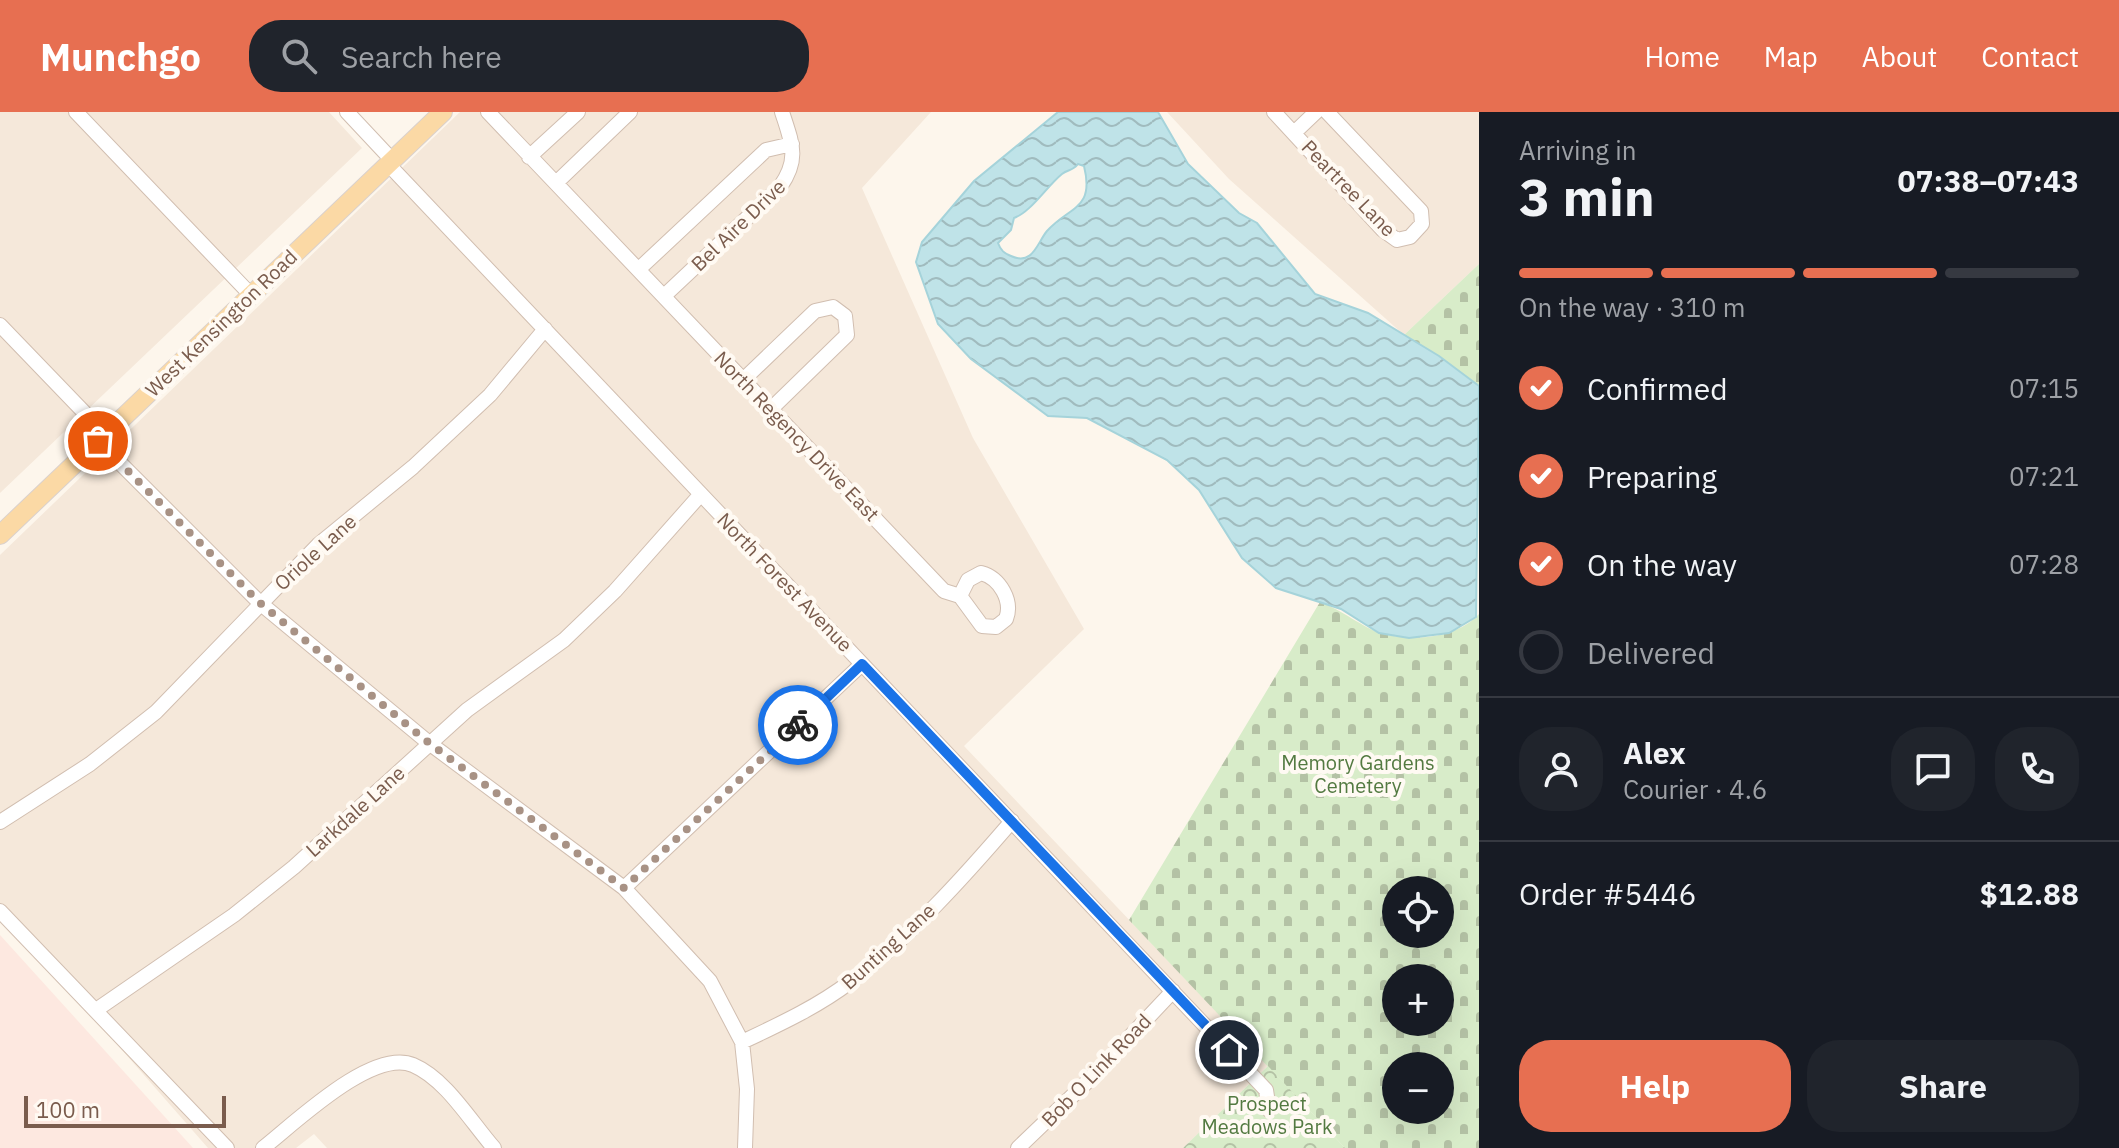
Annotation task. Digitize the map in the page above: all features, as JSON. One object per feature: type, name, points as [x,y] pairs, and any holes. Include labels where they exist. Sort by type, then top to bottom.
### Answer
[{"type":"main road","name":"West Kensington Road","points":[[0,535],[443,112]]},
{"type":"street","points":[[76,112],[251,295]]},
{"type":"street","name":"North Forest Avenue","points":[[347,112],[545,329],[1266,1090],[1269,1110]]},
{"type":"street","name":"North Regency Drive East","points":[[488,112],[944,591],[960,596]]},
{"type":"street","points":[[529,157],[578,112]]},
{"type":"street","points":[[556,183],[630,112]]},
{"type":"street","name":"Bel Aire Drive","points":[[664,296],[780,187],[793,169],[792,144],[782,112]]},
{"type":"street","name":"Peartree Lane","points":[[1274,112],[1383,230],[1397,240],[1410,237],[1422,224],[1421,211],[1327,112]]},
{"type":"street","points":[[1295,132],[1316,112]]},
{"type":"street","name":"Bel Aire Drive","points":[[639,269],[766,150],[792,144]]},
{"type":"street","points":[[742,381],[815,311],[833,307],[845,316],[847,335],[772,408]]},
{"type":"street","points":[[0,325],[102,438],[260,603],[429,743],[624,888],[710,981],[742,1042],[747,1089],[745,1148]]},
{"type":"street","name":"Oriole Lane","points":[[0,822],[90,764],[156,712],[318,545],[413,467],[490,395],[545,329]]},
{"type":"street","name":"Larkdale Lane","points":[[96,1010],[246,906],[294,867],[467,710],[564,640],[615,591],[701,494]]},
{"type":"street","points":[[624,888],[862,664]]},
{"type":"street","name":"Bunting Lane","points":[[742,1042],[804,1012],[851,982],[970,870],[1012,821]]},
{"type":"street","points":[[0,911],[227,1148]]},
{"type":"street","name":"Bob O Link Road","points":[[1018,1148],[1090,1079],[1173,991]]},
{"type":"street","points":[[263,1148],[364,1072],[396,1060],[415,1066],[434,1079],[494,1148]]},
{"type":"shaded area","points":[[0,112],[329,112],[362,148],[0,493]]},
{"type":"shaded area","points":[[460,112],[931,112],[862,188],[973,438],[1084,629],[964,746],[1268,1066],[1183,1148],[327,1148],[314,1134],[296,1148],[208,1148],[0,911],[0,555]]},
{"type":"shaded area","points":[[1167,112],[1479,112],[1479,264],[1404,335],[1229,179]]},
{"type":"shaded area","points":[[0,935],[193,1148],[0,1148]]},
{"type":"green space","points":[[1479,264],[1479,386],[1404,335]]},
{"type":"green space","name":"Memory Gardens Cemetery","points":[[1320,602],[1374,631],[1392,636],[1419,638],[1446,633],[1458,629],[1479,614],[1479,1148],[1345,1148],[1129,920]]},
{"type":"green space","name":"Prospect Meadows Park","points":[[1268,1066],[1345,1148],[1183,1148]]},
{"type":"water","points":[[1058,112],[1158,112],[1188,164],[1239,213],[1257,223],[1315,294],[1368,313],[1439,356],[1479,386],[1476,617],[1449,633],[1409,638],[1379,633],[1341,609],[1276,588],[1242,558],[1199,490],[1167,460],[1087,418],[1048,416],[971,359],[938,324],[916,262],[922,242],[974,181]],"holes":[[[1078,164],[1084,166],[1086,191],[1078,206],[1047,231],[1029,256],[1018,258],[1003,251],[998,243],[1011,230],[1014,218],[1027,210],[1062,174]]]},
{"type":"way so far","points":[[98,441],[260,603],[429,743],[624,888],[798,725]]},
{"type":"route","points":[[798,725],[862,664],[1229,1050]]}]
